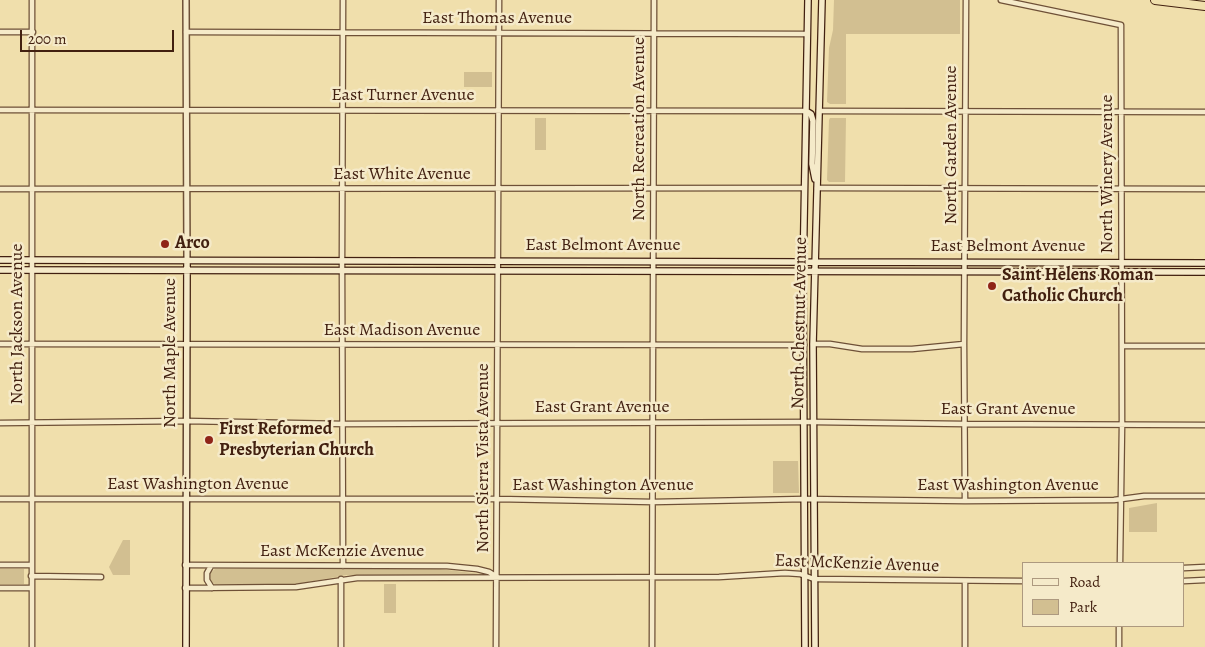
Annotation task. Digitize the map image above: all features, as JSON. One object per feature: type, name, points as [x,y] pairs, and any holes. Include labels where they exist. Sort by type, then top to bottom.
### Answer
[{"type":"highway","points":[[1155,0],[1205,6]]},
{"type":"main road","name":"North Chestnut Avenue","points":[[805,647],[804,188],[808,0]]},
{"type":"main road","name":"North Chestnut Avenue","points":[[814,647],[813,344],[822,0]]},
{"type":"main road","points":[[806,111],[811,114],[813,121],[812,164],[817,188]]},
{"type":"main road","name":"East Belmont Avenue","points":[[0,260],[1205,263]]},
{"type":"main road","name":"North Maple Avenue","points":[[186,647],[187,260]]},
{"type":"main road","name":"East Belmont Avenue","points":[[0,270],[1205,272]]},
{"type":"street","name":"North Jackson Avenue","points":[[32,0],[32,647]]},
{"type":"street","name":"North Maple Avenue","points":[[186,0],[187,260]]},
{"type":"street","points":[[343,566],[342,261],[344,0]]},
{"type":"street","name":"North Sierra Vista Avenue","points":[[496,647],[499,0]]},
{"type":"street","name":"North Recreation Avenue","points":[[652,647],[654,0]]},
{"type":"street","name":"North Garden Avenue","points":[[965,501],[966,0]]},
{"type":"street","name":"North Winery Avenue","points":[[1001,0],[1121,25],[1123,272],[1120,562]]},
{"type":"street","points":[[0,32],[33,32]]},
{"type":"street","name":"East Thomas Avenue","points":[[186,32],[807,34]]},
{"type":"street","name":"East Turner Avenue","points":[[0,110],[806,111]]},
{"type":"street","points":[[819,111],[1205,112]]},
{"type":"street","name":"East White Avenue","points":[[0,189],[804,188]]},
{"type":"street","points":[[817,188],[1205,189]]},
{"type":"street","name":"East Madison Avenue","points":[[0,344],[804,346]]},
{"type":"street","points":[[813,344],[830,344],[862,349],[902,349],[964,344]]},
{"type":"street","points":[[1122,346],[1205,346]]},
{"type":"street","name":"East Grant Avenue","points":[[0,423],[186,421],[344,424],[814,422],[1205,425]]},
{"type":"street","name":"East Washington Avenue","points":[[0,499],[497,499],[653,502],[804,499],[965,501],[1205,496]]},
{"type":"street","points":[[0,565],[31,565]]},
{"type":"street","name":"East McKenzie Avenue","points":[[185,565],[447,566],[483,570],[497,577]]},
{"type":"street","points":[[211,566],[206,573],[207,580],[212,588]]},
{"type":"street","points":[[1185,568],[1205,567]]},
{"type":"street","name":"East McKenzie Avenue","points":[[185,588],[296,588],[341,579],[357,578],[719,577],[785,574],[800,574],[814,579],[1022,581]]},
{"type":"street","points":[[31,576],[101,577]]},
{"type":"street","points":[[341,579],[341,647]]},
{"type":"street","points":[[1185,581],[1205,580]]},
{"type":"street","points":[[965,581],[965,647]]},
{"type":"street","points":[[0,588],[31,588]]},
{"type":"street","points":[[1119,627],[1119,647]]},
{"type":"green space","points":[[834,0],[960,0],[960,34],[846,34],[846,104],[830,104],[827,102],[829,48],[833,30]]},
{"type":"green space","points":[[464,72],[492,72],[492,87],[464,87]]},
{"type":"green space","points":[[535,118],[546,118],[546,150],[535,150]]},
{"type":"green space","points":[[830,118],[846,118],[845,182],[829,182],[827,180]]},
{"type":"green space","points":[[773,461],[798,461],[799,493],[773,493]]},
{"type":"green space","points":[[1157,503],[1157,532],[1129,532],[1129,508]]},
{"type":"green space","points":[[123,540],[130,540],[130,575],[113,575],[109,567]]},
{"type":"green space","points":[[0,569],[24,569],[24,584],[0,584]]},
{"type":"green space","points":[[215,569],[440,569],[489,575],[347,575],[297,584],[215,584],[210,582],[210,573]]},
{"type":"green space","points":[[384,584],[396,584],[396,613],[384,613]]},
{"type":"place","name":"Arco","points":[[165,244]]},
{"type":"place","name":"Saint Helens Roman Catholic Church","points":[[992,286]]},
{"type":"place","name":"First Reformed Presbyterian Church","points":[[209,440]]}]
